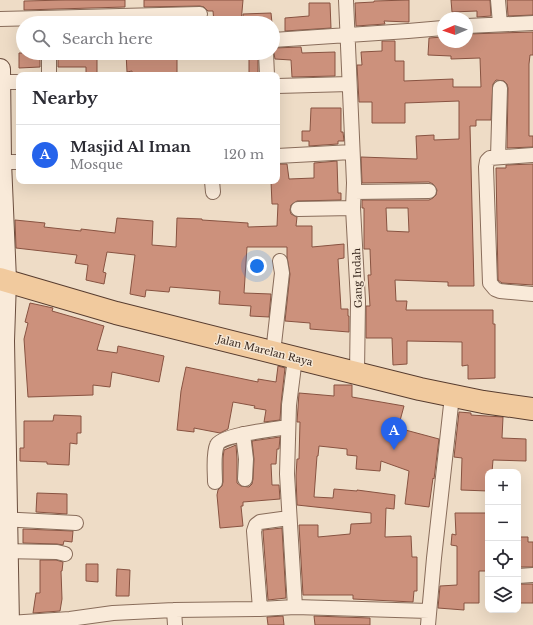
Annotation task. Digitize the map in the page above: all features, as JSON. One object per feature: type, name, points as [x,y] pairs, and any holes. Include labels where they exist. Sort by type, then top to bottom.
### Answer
[{"type":"main road","name":"Jalan Marelan Raya","points":[[3,279],[116,313],[273,353],[452,396],[496,404],[533,408]]},
{"type":"street","name":"Gang Indah","points":[[346,0],[358,301],[357,372]]},
{"type":"street","points":[[498,0],[500,24]]},
{"type":"street","points":[[120,16],[200,14]]},
{"type":"street","points":[[0,19],[16,19]]},
{"type":"street","points":[[473,26],[533,23]]},
{"type":"street","points":[[280,40],[437,28]]},
{"type":"street","points":[[49,60],[49,72]]},
{"type":"street","points":[[266,60],[267,72]]},
{"type":"street","points":[[0,69],[0,122],[7,162],[2,340],[4,578],[9,624],[70,619],[113,613],[174,610],[295,607],[429,611]]},
{"type":"street","points":[[0,82],[16,82]]},
{"type":"street","points":[[280,86],[349,84]]},
{"type":"street","points":[[498,157],[500,88]]},
{"type":"street","points":[[280,156],[352,152]]},
{"type":"street","points":[[533,155],[490,158],[487,161],[486,167],[490,282],[495,289],[500,291],[533,294]]},
{"type":"street","points":[[354,187],[429,191]]},
{"type":"street","points":[[298,209],[354,208]]},
{"type":"street","points":[[273,353],[282,273],[280,261]]},
{"type":"street","points":[[295,358],[289,405],[287,474],[295,607]]},
{"type":"street","points":[[428,625],[452,396]]},
{"type":"street","points":[[215,482],[216,451],[217,445],[221,441],[243,434],[288,427]]},
{"type":"street","points":[[243,434],[246,459],[245,478]]},
{"type":"street","points":[[260,609],[254,531],[256,525],[260,522],[289,518]]},
{"type":"street","points":[[4,519],[76,523]]},
{"type":"street","points":[[4,551],[57,552],[65,554]]},
{"type":"street","points":[[521,576],[533,575]]},
{"type":"street","points":[[174,610],[175,625]]},
{"type":"building","points":[[125,0],[125,7],[24,10],[24,1]]},
{"type":"building","points":[[144,0],[243,0],[242,16],[213,16],[213,11],[208,11],[204,7],[200,6],[144,7]]},
{"type":"building","points":[[409,0],[409,22],[384,21],[385,24],[356,26],[355,3]]},
{"type":"building","points":[[451,0],[490,0],[491,16],[477,17],[477,11],[452,12]]},
{"type":"building","points":[[507,0],[533,0],[533,15],[508,16]]},
{"type":"building","points":[[309,3],[330,3],[331,28],[285,31],[285,18],[309,16]]},
{"type":"building","points":[[271,13],[271,16],[243,16],[243,14]]},
{"type":"building","points":[[533,32],[533,55],[530,55],[529,64],[529,136],[533,136],[533,147],[507,148],[508,88],[504,81],[496,80],[493,84],[491,120],[476,120],[476,126],[470,126],[474,286],[448,286],[448,282],[395,280],[396,301],[407,301],[406,310],[493,310],[493,324],[495,324],[495,378],[468,379],[468,365],[462,366],[462,342],[407,341],[407,364],[393,365],[392,338],[366,338],[366,306],[370,306],[368,275],[371,275],[370,249],[364,249],[364,208],[362,208],[362,200],[429,200],[436,195],[437,190],[433,184],[429,182],[362,183],[361,157],[417,159],[416,136],[434,135],[434,140],[459,139],[459,101],[405,103],[405,123],[372,123],[372,102],[359,102],[357,65],[362,65],[361,52],[382,51],[382,41],[395,41],[395,61],[404,61],[404,81],[453,79],[453,87],[481,87],[480,58],[451,59],[451,56],[428,55],[429,38],[437,37],[437,48],[473,48],[473,34]],"holes":[[[386,208],[408,208],[409,232],[387,231]]]},
{"type":"building","points":[[301,47],[302,53],[335,52],[335,76],[292,77],[291,60],[280,59],[280,48]]},
{"type":"building","points":[[19,60],[40,60],[40,67],[19,68]]},
{"type":"building","points":[[58,60],[97,60],[97,72],[86,72],[86,67],[58,67]]},
{"type":"building","points":[[126,60],[177,60],[177,72],[127,72]]},
{"type":"building","points":[[249,60],[258,60],[258,72],[249,72]]},
{"type":"building","points":[[311,108],[341,108],[341,132],[343,132],[344,141],[338,141],[338,144],[309,146],[309,141],[302,141],[302,131],[310,131]]},
{"type":"building","points":[[337,161],[338,193],[341,193],[341,200],[297,201],[291,205],[290,210],[291,214],[297,217],[296,226],[312,226],[312,247],[344,244],[344,258],[338,259],[341,309],[348,309],[349,332],[310,329],[310,323],[285,321],[290,274],[287,247],[247,247],[244,293],[271,294],[269,317],[250,316],[251,306],[219,304],[220,291],[170,287],[169,292],[146,290],[145,297],[130,294],[135,255],[107,252],[103,272],[106,273],[104,284],[86,280],[88,265],[75,263],[77,255],[16,248],[15,220],[45,223],[44,227],[115,233],[117,218],[153,221],[152,245],[176,247],[177,218],[248,223],[248,227],[277,226],[278,204],[272,204],[271,184],[280,184],[280,164],[287,164],[289,179],[314,178],[314,163]]},
{"type":"building","points":[[533,164],[533,285],[502,283],[498,280],[496,168],[506,168],[506,165]]},
{"type":"building","points":[[30,303],[53,308],[52,311],[104,326],[97,350],[117,353],[118,346],[164,356],[159,382],[112,372],[110,387],[93,385],[93,395],[28,397],[24,339],[28,323],[25,322]]},
{"type":"building","points":[[278,366],[285,368],[280,420],[264,422],[266,410],[254,408],[255,406],[233,402],[228,429],[220,433],[194,428],[194,432],[177,430],[181,391],[186,367],[258,382],[258,379],[276,382]]},
{"type":"building","points":[[334,385],[352,385],[352,397],[404,406],[398,428],[439,439],[429,507],[405,504],[409,471],[381,461],[380,471],[356,469],[357,456],[347,455],[347,449],[319,446],[317,456],[314,497],[333,498],[334,489],[357,490],[395,495],[394,509],[386,508],[385,537],[411,536],[412,557],[417,557],[417,591],[414,591],[413,602],[353,599],[353,595],[303,595],[299,525],[318,525],[318,537],[350,534],[351,524],[371,523],[371,513],[297,505],[296,476],[297,459],[299,459],[300,422],[297,422],[299,393],[334,396]]},
{"type":"building","points":[[459,412],[471,413],[471,415],[503,417],[502,438],[526,439],[526,461],[493,460],[492,469],[485,469],[485,491],[461,490],[462,458],[454,457]]},
{"type":"building","points":[[54,415],[81,416],[81,433],[77,433],[77,444],[70,443],[69,465],[47,464],[47,462],[20,461],[20,448],[24,448],[24,421],[53,421]]},
{"type":"building","points":[[280,437],[279,449],[277,449],[276,464],[271,464],[272,485],[279,485],[280,499],[243,502],[243,506],[241,506],[243,526],[220,528],[217,495],[223,482],[224,450],[236,445],[237,483],[241,486],[249,487],[252,484],[253,479],[254,459],[252,441]]},
{"type":"building","points":[[37,493],[67,494],[67,514],[36,512]]},
{"type":"building","points":[[455,513],[485,513],[485,571],[479,571],[479,603],[464,603],[464,610],[438,608],[440,586],[457,585],[457,546],[451,545],[452,534],[456,535]]},
{"type":"building","points":[[282,528],[286,598],[268,600],[263,530]]},
{"type":"building","points":[[23,529],[73,531],[72,542],[64,541],[63,545],[23,543]]},
{"type":"building","points":[[521,537],[528,537],[528,542],[533,542],[533,567],[521,567]]},
{"type":"building","points":[[40,560],[56,560],[63,562],[61,571],[62,599],[60,611],[33,613],[36,593],[40,593]]},
{"type":"building","points":[[86,564],[98,564],[98,582],[86,581]]},
{"type":"building","points":[[117,569],[130,570],[129,596],[116,596]]},
{"type":"building","points":[[521,584],[533,584],[533,603],[521,603]]},
{"type":"building","points":[[283,616],[284,625],[268,625],[267,617]]},
{"type":"building","points":[[314,616],[370,618],[370,625],[315,625]]},
{"type":"place","name":"Masjid Al Iman","points":[[394,450]]}]
